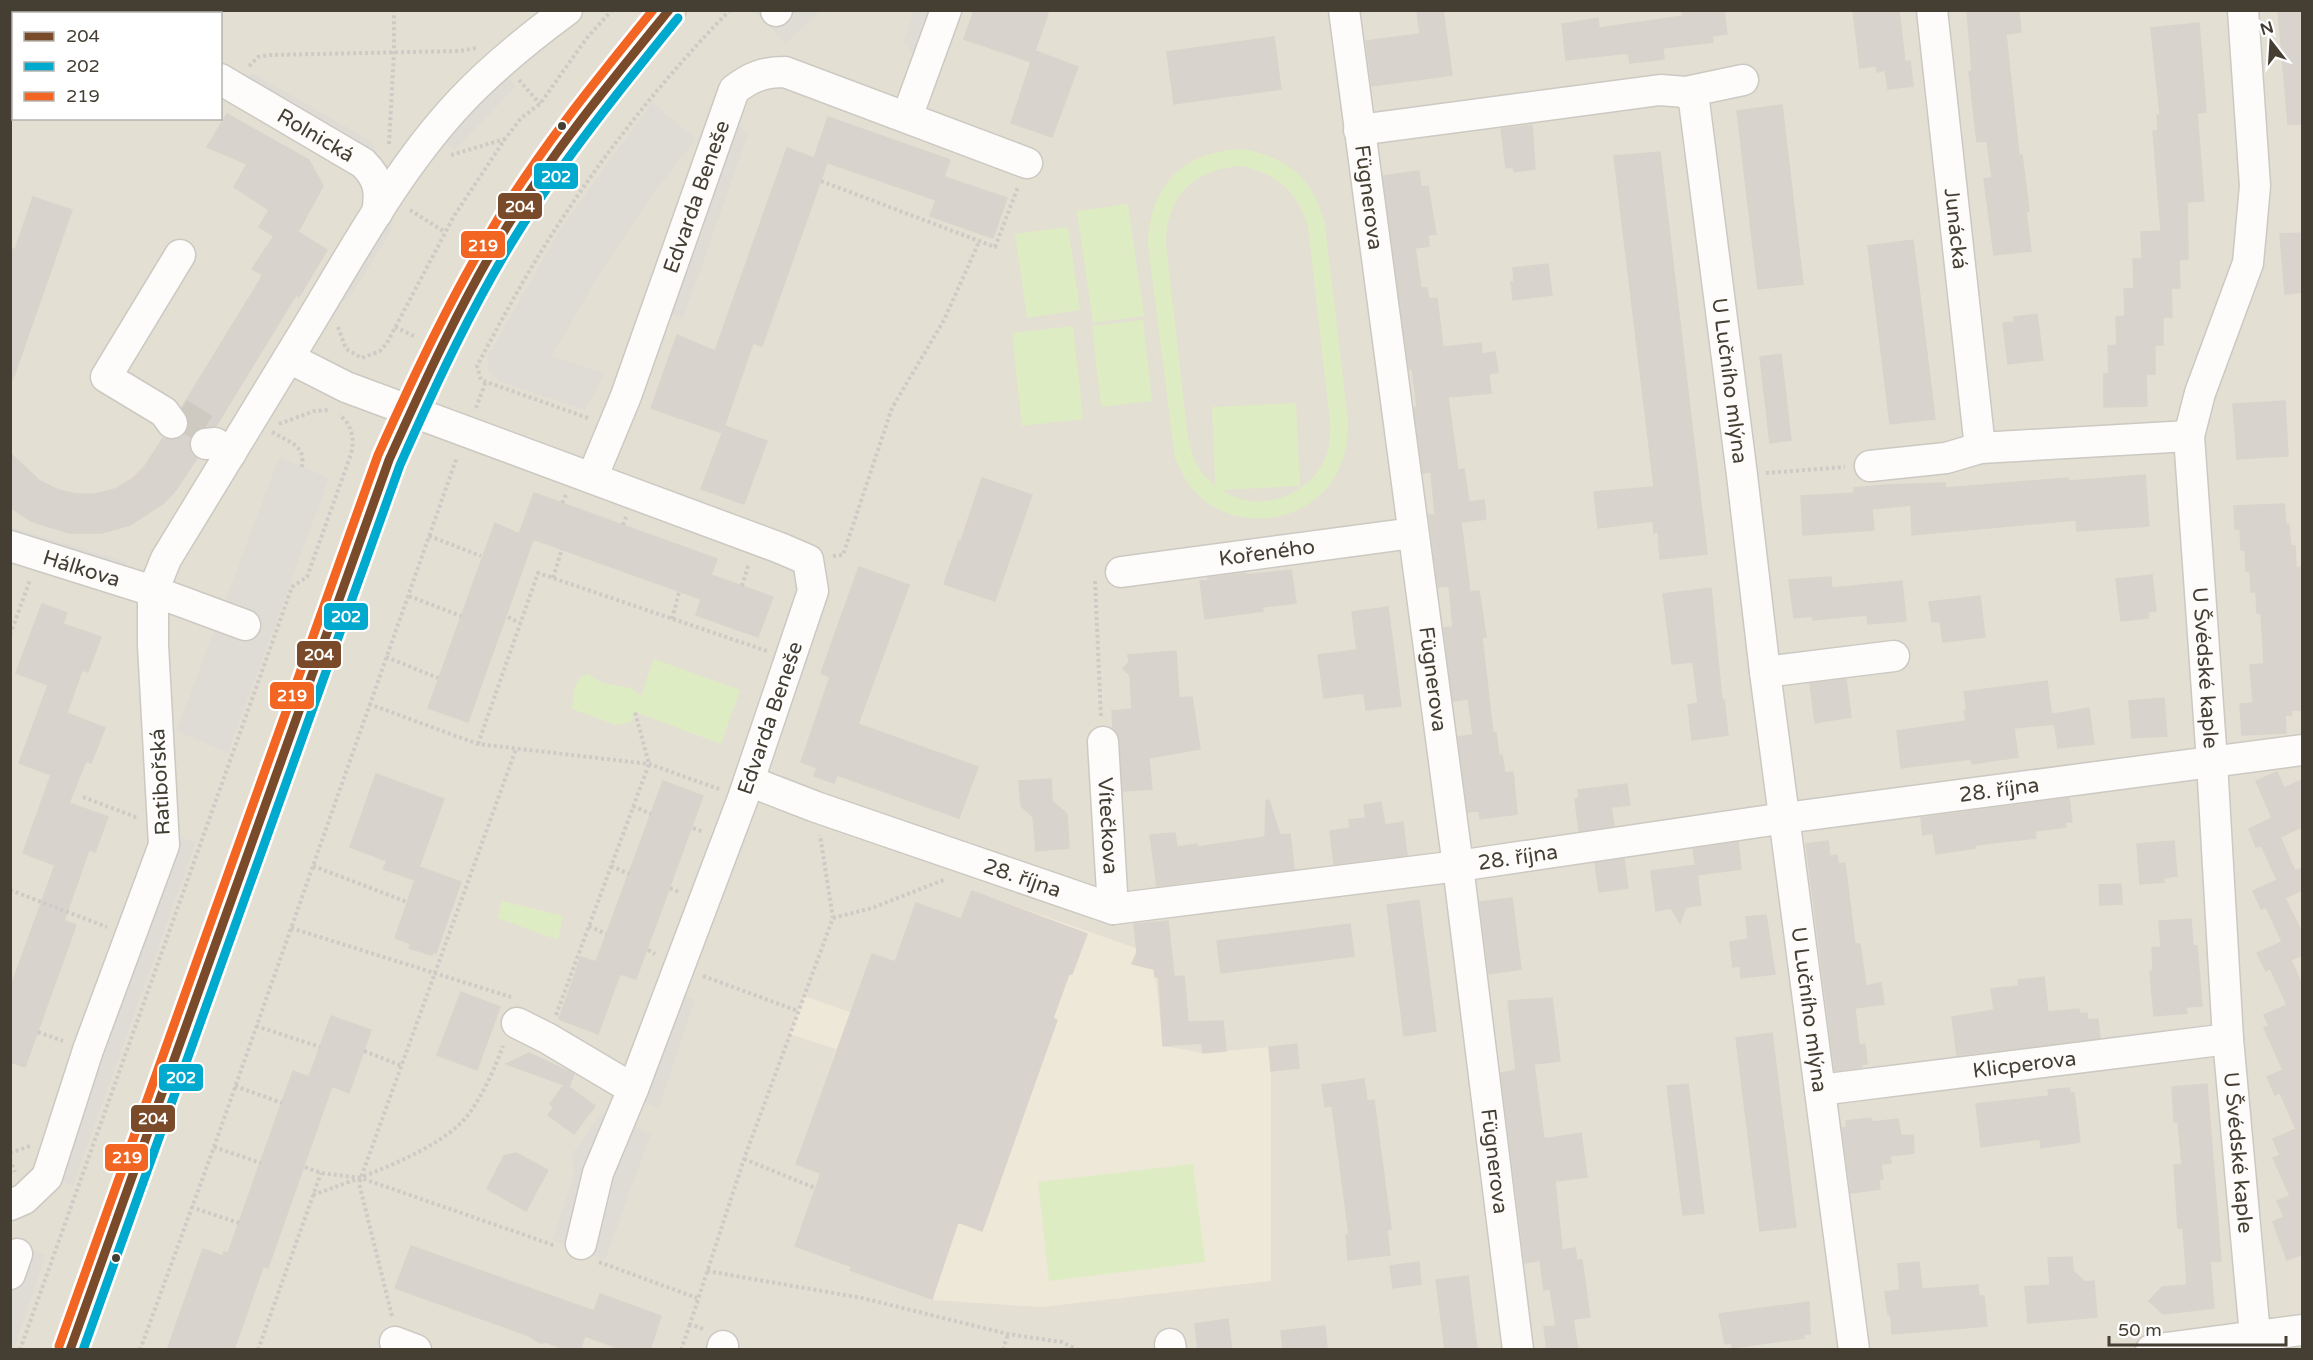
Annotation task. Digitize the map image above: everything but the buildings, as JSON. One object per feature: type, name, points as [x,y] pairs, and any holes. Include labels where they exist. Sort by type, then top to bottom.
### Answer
[{"type":"main road","points":[[70,1350],[385,471],[411,411],[446,339],[503,236],[573,132],[669,10]]},
{"type":"street","name":"Ratibořská","points":[[10,1205],[24,1199],[47,1178],[88,1050],[164,845],[153,645],[153,591],[216,443],[289,358],[390,209],[415,157],[459,103],[489,72],[567,10]]},
{"type":"street","points":[[908,117],[946,10]]},
{"type":"street","name":"Fügnerova","points":[[1344,10],[1458,866],[1518,1350]]},
{"type":"street","name":"Junácká","points":[[1932,10],[1980,448]]},
{"type":"street","name":"U Švédské kaple","points":[[2243,10],[2255,186],[2248,263],[2200,393],[2189,436],[2212,762],[2228,1039],[2255,1335]]},
{"type":"street","name":"Edvarda Beneše","points":[[592,478],[630,385],[734,90],[751,77],[768,72],[784,72],[1027,163]]},
{"type":"street","name":"Rolnická","points":[[222,80],[363,163],[374,174],[380,198],[390,209]]},
{"type":"street","points":[[1359,130],[1660,90],[1686,92],[1743,80]]},
{"type":"street","name":"U Lučního mlýna","points":[[1686,92],[1694,101],[1743,475],[1765,672],[1854,1350]]},
{"type":"street","points":[[172,416],[106,376],[180,255]]},
{"type":"street","points":[[289,358],[346,387],[807,560]]},
{"type":"street","points":[[1870,465],[1946,458],[1980,448],[2189,436]]},
{"type":"street","name":"Kořeného","points":[[1121,572],[1413,533]]},
{"type":"street","name":"Hálkova","points":[[10,546],[153,591],[245,625]]},
{"type":"street","name":"Edvarda Beneše","points":[[576,1249],[598,1173],[633,1089],[746,789],[813,591],[807,560]]},
{"type":"street","points":[[1765,672],[1894,656]]},
{"type":"street","name":"Vítečkova","points":[[1103,742],[1113,909]]},
{"type":"street","name":"28. října","points":[[746,789],[816,807],[1113,909],[1458,866],[1785,819],[2302,750]]},
{"type":"street","points":[[514,1022],[552,1025],[633,1089]]},
{"type":"street","name":"Klicperova","points":[[1820,1090],[2228,1039]]},
{"type":"street","points":[[2151,1350],[2302,1330]]},
{"type":"path","points":[[374,174],[390,141],[394,10]]},
{"type":"path","points":[[338,325],[346,349],[362,358],[380,351],[387,343],[445,232],[505,139],[521,118],[540,104],[586,39],[612,10]]},
{"type":"path","points":[[613,427],[481,380],[477,366],[529,271],[597,166],[668,78],[730,10]]},
{"type":"path","points":[[249,66],[258,57],[270,55],[460,51],[479,47]]},
{"type":"path","points":[[441,157],[505,139]]},
{"type":"path","points":[[821,181],[995,247],[1027,163]]},
{"type":"path","points":[[390,209],[445,232]]},
{"type":"path","points":[[807,560],[843,555],[892,408],[944,320],[979,242]]},
{"type":"path","points":[[20,1350],[292,587],[307,576],[351,454],[353,438],[348,424],[341,416],[326,409],[267,428],[301,451],[304,460],[301,470]]},
{"type":"path","points":[[140,1350],[214,1148],[460,449]]},
{"type":"path","points":[[1743,475],[1870,465]]},
{"type":"path","points":[[429,536],[481,556]]},
{"type":"path","points":[[553,578],[562,549]]},
{"type":"path","points":[[1103,742],[1094,576],[1121,572]]},
{"type":"path","points":[[478,744],[538,573],[790,659]]},
{"type":"path","points":[[10,635],[31,579]]},
{"type":"path","points":[[672,619],[679,592]]},
{"type":"path","points":[[409,596],[461,616]]},
{"type":"path","points":[[508,617],[520,623]]},
{"type":"path","points":[[386,657],[438,678]]},
{"type":"path","points":[[369,704],[478,744],[649,764],[746,789]]},
{"type":"path","points":[[552,1025],[568,988],[649,764],[635,712]]},
{"type":"path","points":[[406,1346],[394,1322],[359,1183],[516,749]]},
{"type":"path","points":[[83,797],[139,819],[139,807]]},
{"type":"path","points":[[633,806],[651,814]]},
{"type":"path","points":[[681,1350],[744,1159],[833,918],[816,807]]},
{"type":"path","points":[[833,918],[872,908],[983,864]]},
{"type":"path","points":[[313,866],[407,902]]},
{"type":"path","points":[[612,866],[629,874]]},
{"type":"path","points":[[10,890],[113,930]]},
{"type":"path","points":[[589,926],[606,934]]},
{"type":"path","points":[[291,928],[436,973],[514,1022],[492,1075],[467,1116],[449,1133],[422,1149],[361,1178],[313,1195]]},
{"type":"path","points":[[648,950],[679,967],[798,1011]]},
{"type":"path","points":[[549,1009],[552,1025]]},
{"type":"path","points":[[256,1026],[320,1047]]},
{"type":"path","points":[[364,1052],[402,1066]]},
{"type":"path","points":[[235,1086],[282,1103]]},
{"type":"path","points":[[214,1148],[261,1163]]},
{"type":"path","points":[[744,1159],[815,1188]]},
{"type":"path","points":[[305,1167],[321,1173],[361,1178],[576,1249],[697,1298]]},
{"type":"path","points":[[258,1350],[321,1173]]},
{"type":"path","points":[[191,1207],[239,1223]]},
{"type":"path","points":[[707,1271],[862,1298],[1008,1334],[1062,1342],[1078,1350]]},
{"type":"path","points":[[690,1324],[726,1337],[722,1348]]},
{"type":"path","points":[[1003,1350],[1008,1334]]},
{"type":"shaded area","points":[[11,11],[2302,11],[2302,1349],[11,1349]]},
{"type":"shaded area","points":[[754,11],[821,11],[786,43]]},
{"type":"shaded area","points":[[914,11],[934,11],[918,58],[903,43]]},
{"type":"shaded area","points":[[505,73],[516,86],[455,150],[442,139]]},
{"type":"shaded area","points":[[254,74],[371,141],[376,153],[243,77]]},
{"type":"shaded area","points":[[652,102],[696,139],[663,181],[620,243],[552,356],[605,374],[585,410],[501,382],[488,371],[488,356],[561,228]]},
{"type":"shaded area","points":[[734,120],[748,135],[683,319],[663,311]]},
{"type":"shaded area","points":[[391,218],[392,230],[350,297],[339,304]]},
{"type":"shaded area","points":[[279,457],[329,478],[228,753],[176,731]]},
{"type":"shaded area","points":[[10,527],[127,562],[123,577],[11,542]]},
{"type":"shaded area","points":[[176,836],[196,842],[73,1186],[54,1179]]},
{"type":"shaded area","points":[[972,891],[1153,954],[1163,1046],[1203,1053],[1269,1047],[1271,1281],[1041,1307],[932,1300],[795,1246],[821,1173],[796,1164],[836,1049],[790,1034],[804,996],[850,1012],[872,954],[895,962],[916,903],[961,919]]},
{"type":"shaded area","points":[[680,994],[695,1000],[659,1108],[642,1101]]},
{"type":"shaded area","points":[[603,1112],[651,1134],[605,1260],[552,1240],[574,1174],[572,1154]]},
{"type":"shaded area","points":[[11,1243],[46,1255],[14,1349],[11,1350]]},
{"type":"green space","points":[[1243,149],[1274,158],[1286,165],[1297,173],[1314,195],[1325,225],[1348,420],[1346,447],[1337,473],[1324,491],[1308,504],[1289,513],[1269,518],[1248,518],[1228,513],[1209,504],[1190,486],[1175,458],[1148,246],[1150,225],[1155,206],[1163,189],[1173,176],[1187,165],[1222,151]],"holes":[[[1242,166],[1276,180],[1293,195],[1308,228],[1330,427],[1326,456],[1312,478],[1289,494],[1262,501],[1248,501],[1222,490],[1300,486],[1296,403],[1212,407],[1215,485],[1209,481],[1194,458],[1188,438],[1166,245],[1171,212],[1177,199],[1196,179],[1225,168]]]},
{"type":"green space","points":[[1128,204],[1144,316],[1093,323],[1077,211]]},
{"type":"green space","points":[[1068,227],[1080,310],[1027,318],[1015,234]]},
{"type":"green space","points":[[1143,320],[1152,401],[1101,407],[1092,326]]},
{"type":"green space","points":[[1073,326],[1083,419],[1022,426],[1012,333]]},
{"type":"green space","points":[[654,659],[740,690],[721,744],[635,712],[631,722],[616,725],[572,709],[576,683],[588,674],[603,683],[631,688],[641,696]]},
{"type":"green space","points":[[502,901],[563,916],[558,940],[498,918]]},
{"type":"green space","points":[[1193,1164],[1205,1262],[1049,1281],[1038,1182]]},
{"type":"tunnel","points":[[179,413],[212,433]]},
{"type":"transit line","name":"219","points":[[59,1346],[378,455],[434,336],[498,219],[552,138],[653,10]]},
{"type":"transit line","name":"204","points":[[70,1350],[389,460],[430,370],[508,225],[565,142],[669,10]]},
{"type":"transit line","name":"202","points":[[83,1350],[400,465],[427,404],[486,286],[538,201],[616,95],[678,18]]}]
